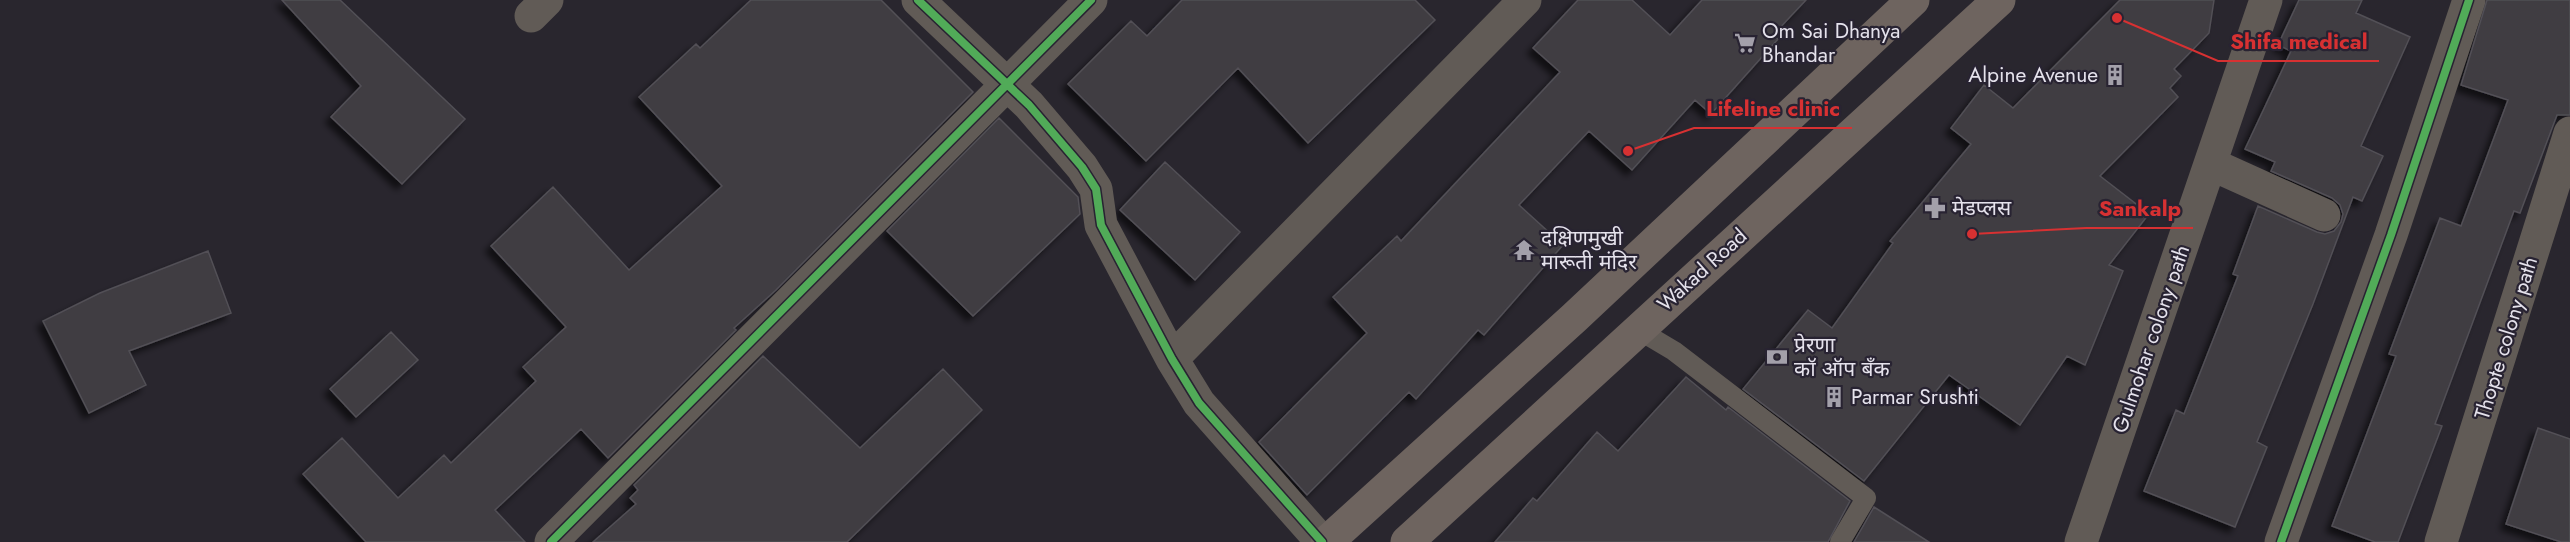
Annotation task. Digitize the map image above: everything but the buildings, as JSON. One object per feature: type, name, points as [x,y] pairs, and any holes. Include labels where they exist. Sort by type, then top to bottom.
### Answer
[{"type":"main road","points":[[1327,542],[1574,318],[1913,0]]},
{"type":"main road","name":"Wakad Road","points":[[1407,542],[1999,0]]},
{"type":"street","points":[[918,0],[1029,105],[1082,167],[1096,189],[1101,225],[1172,359],[1199,403],[1322,542]]},
{"type":"street","points":[[551,542],[1092,0]]},
{"type":"street","points":[[1172,359],[1525,0]]},
{"type":"street","name":"Gulmohar colony path","points":[[2081,542],[2266,0]]},
{"type":"street","points":[[2281,542],[2391,234],[2469,0]]},
{"type":"street","name":"Thopte colony path","points":[[2442,542],[2570,133]]},
{"type":"street","points":[[2211,164],[2324,215]]},
{"type":"lane","points":[[1637,329],[1674,351],[1866,498],[1840,542]]},
{"type":"cycle path","points":[[918,0],[1029,105],[1082,167],[1096,189],[1101,225],[1172,359],[1199,403],[1322,542]]},
{"type":"cycle path","points":[[551,542],[1091,0]]},
{"type":"cycle path","points":[[2281,542],[2391,235],[2469,0]]},
{"type":"place","name":"Shifa medical","points":[[2117,18]]},
{"type":"place","name":"Om Sai Dhanya Bhandar","points":[[1745,43]]},
{"type":"place","name":"Alpine Avenue","points":[[2115,75]]},
{"type":"place","name":"Lifeline clinic","points":[[1628,151]]},
{"type":"place","name":"मेडप्लस","points":[[1935,208]]},
{"type":"place","name":"Sankalp","points":[[1972,234]]},
{"type":"place","name":"दक्षिणमुखी मारूती मंदिर","points":[[1524,250]]},
{"type":"place","name":"प्रेरणा कॉ ऑप बँक","points":[[1777,357]]},
{"type":"place","name":"Parmar Srushti","points":[[1834,397]]}]
